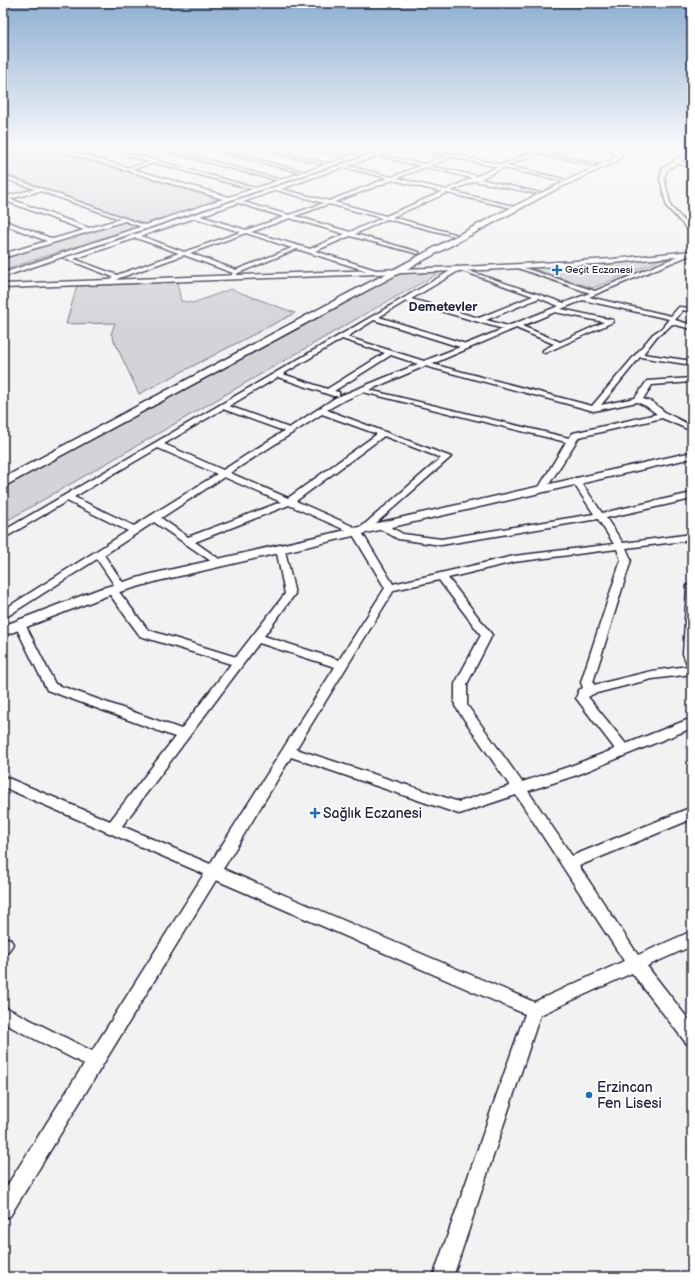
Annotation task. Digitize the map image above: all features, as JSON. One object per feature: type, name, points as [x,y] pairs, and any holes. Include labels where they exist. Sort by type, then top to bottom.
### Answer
[{"type":"main road","points":[[3,472],[385,270],[507,208]]},
{"type":"main road","points":[[3,483],[348,297],[404,270],[430,253],[517,208]]},
{"type":"street","points":[[28,208],[89,230]]},
{"type":"street","points":[[94,208],[147,227]]},
{"type":"street","points":[[3,275],[205,208]]},
{"type":"street","points":[[68,259],[222,208]]},
{"type":"street","points":[[260,208],[417,254]]},
{"type":"street","points":[[61,256],[114,279],[314,208]]},
{"type":"street","points":[[346,208],[453,235]]},
{"type":"street","points":[[311,251],[408,208]]},
{"type":"street","points":[[670,208],[692,232]]},
{"type":"street","points":[[187,214],[374,271]]},
{"type":"street","points":[[3,256],[126,219]]},
{"type":"street","points":[[3,222],[52,241]]},
{"type":"street","points":[[128,233],[235,274],[298,247]]},
{"type":"street","points":[[3,250],[11,253]]},
{"type":"street","points":[[3,286],[114,279],[235,274],[517,266],[614,261],[691,252]]},
{"type":"street","points":[[3,535],[224,407],[458,268],[479,264],[613,258],[691,252]]},
{"type":"street","points":[[184,735],[51,687],[3,617],[345,397],[514,328],[691,252]]},
{"type":"street","points":[[517,266],[596,293]]},
{"type":"street","points":[[458,268],[566,306]]},
{"type":"street","points":[[480,320],[539,296]]},
{"type":"street","points":[[583,298],[671,319],[692,327]]},
{"type":"street","points":[[405,299],[514,328],[559,344]]},
{"type":"street","points":[[594,409],[638,355],[681,308],[692,310]]},
{"type":"street","points":[[545,351],[611,321],[555,310]]},
{"type":"street","points":[[374,318],[468,346]]},
{"type":"street","points":[[341,337],[425,364],[594,409],[638,400],[649,404],[663,415],[692,430]]},
{"type":"street","points":[[329,391],[390,353]]},
{"type":"street","points":[[638,355],[692,363]]},
{"type":"street","points":[[278,375],[345,397]]},
{"type":"street","points":[[638,400],[650,383],[692,380]]},
{"type":"street","points":[[362,390],[571,441]]},
{"type":"street","points":[[224,407],[290,431]]},
{"type":"street","points":[[322,411],[447,457],[360,530]]},
{"type":"street","points":[[542,488],[576,435],[663,415]]},
{"type":"street","points":[[188,541],[289,502],[383,433]]},
{"type":"street","points":[[158,445],[289,502],[360,530],[390,588]]},
{"type":"street","points":[[11,628],[117,589],[156,577],[692,455]]},
{"type":"street","points":[[576,481],[620,545],[626,560],[587,682],[590,690]]},
{"type":"street","points":[[380,525],[401,537],[441,542],[600,516],[692,496]]},
{"type":"street","points":[[68,498],[136,531]]},
{"type":"street","points":[[156,519],[218,562]]},
{"type":"street","points":[[3,1209],[390,588],[514,558],[692,537]]},
{"type":"street","points":[[113,828],[290,594],[281,548]]},
{"type":"street","points":[[99,555],[117,589],[144,633],[239,662]]},
{"type":"street","points":[[441,576],[487,635],[461,684],[461,706],[519,788],[635,964],[692,1037]]},
{"type":"street","points":[[692,586],[689,654],[692,664]]},
{"type":"street","points":[[257,638],[342,665]]},
{"type":"street","points":[[623,750],[582,698],[583,693],[652,675],[692,670]]},
{"type":"street","points":[[288,751],[459,808],[572,771],[692,723]]},
{"type":"street","points":[[3,781],[534,1010]]},
{"type":"street","points":[[569,864],[692,813]]},
{"type":"street","points":[[443,1277],[534,1010],[692,938]]},
{"type":"street","points":[[3,1014],[95,1062]]},
{"type":"shaded area","points":[[98,208],[193,208],[144,224]]},
{"type":"shaded area","points":[[125,221],[139,226],[3,270],[3,258]]},
{"type":"shaded area","points":[[661,259],[593,288],[527,267]]},
{"type":"shaded area","points":[[443,271],[365,314],[3,523],[3,488],[401,273]]},
{"type":"shaded area","points":[[177,282],[181,301],[193,303],[231,289],[295,313],[139,394],[111,334],[115,323],[66,324],[77,286]]},
{"type":"place","name":"Geçit Eczanesi","points":[[557,270]]},
{"type":"place","name":"Sağlık Eczanesi","points":[[315,813]]},
{"type":"place","name":"Erzincan Fen Lisesi","points":[[589,1095]]},
{"type":"district","name":"Demetevler","points":[[443,307]]}]
